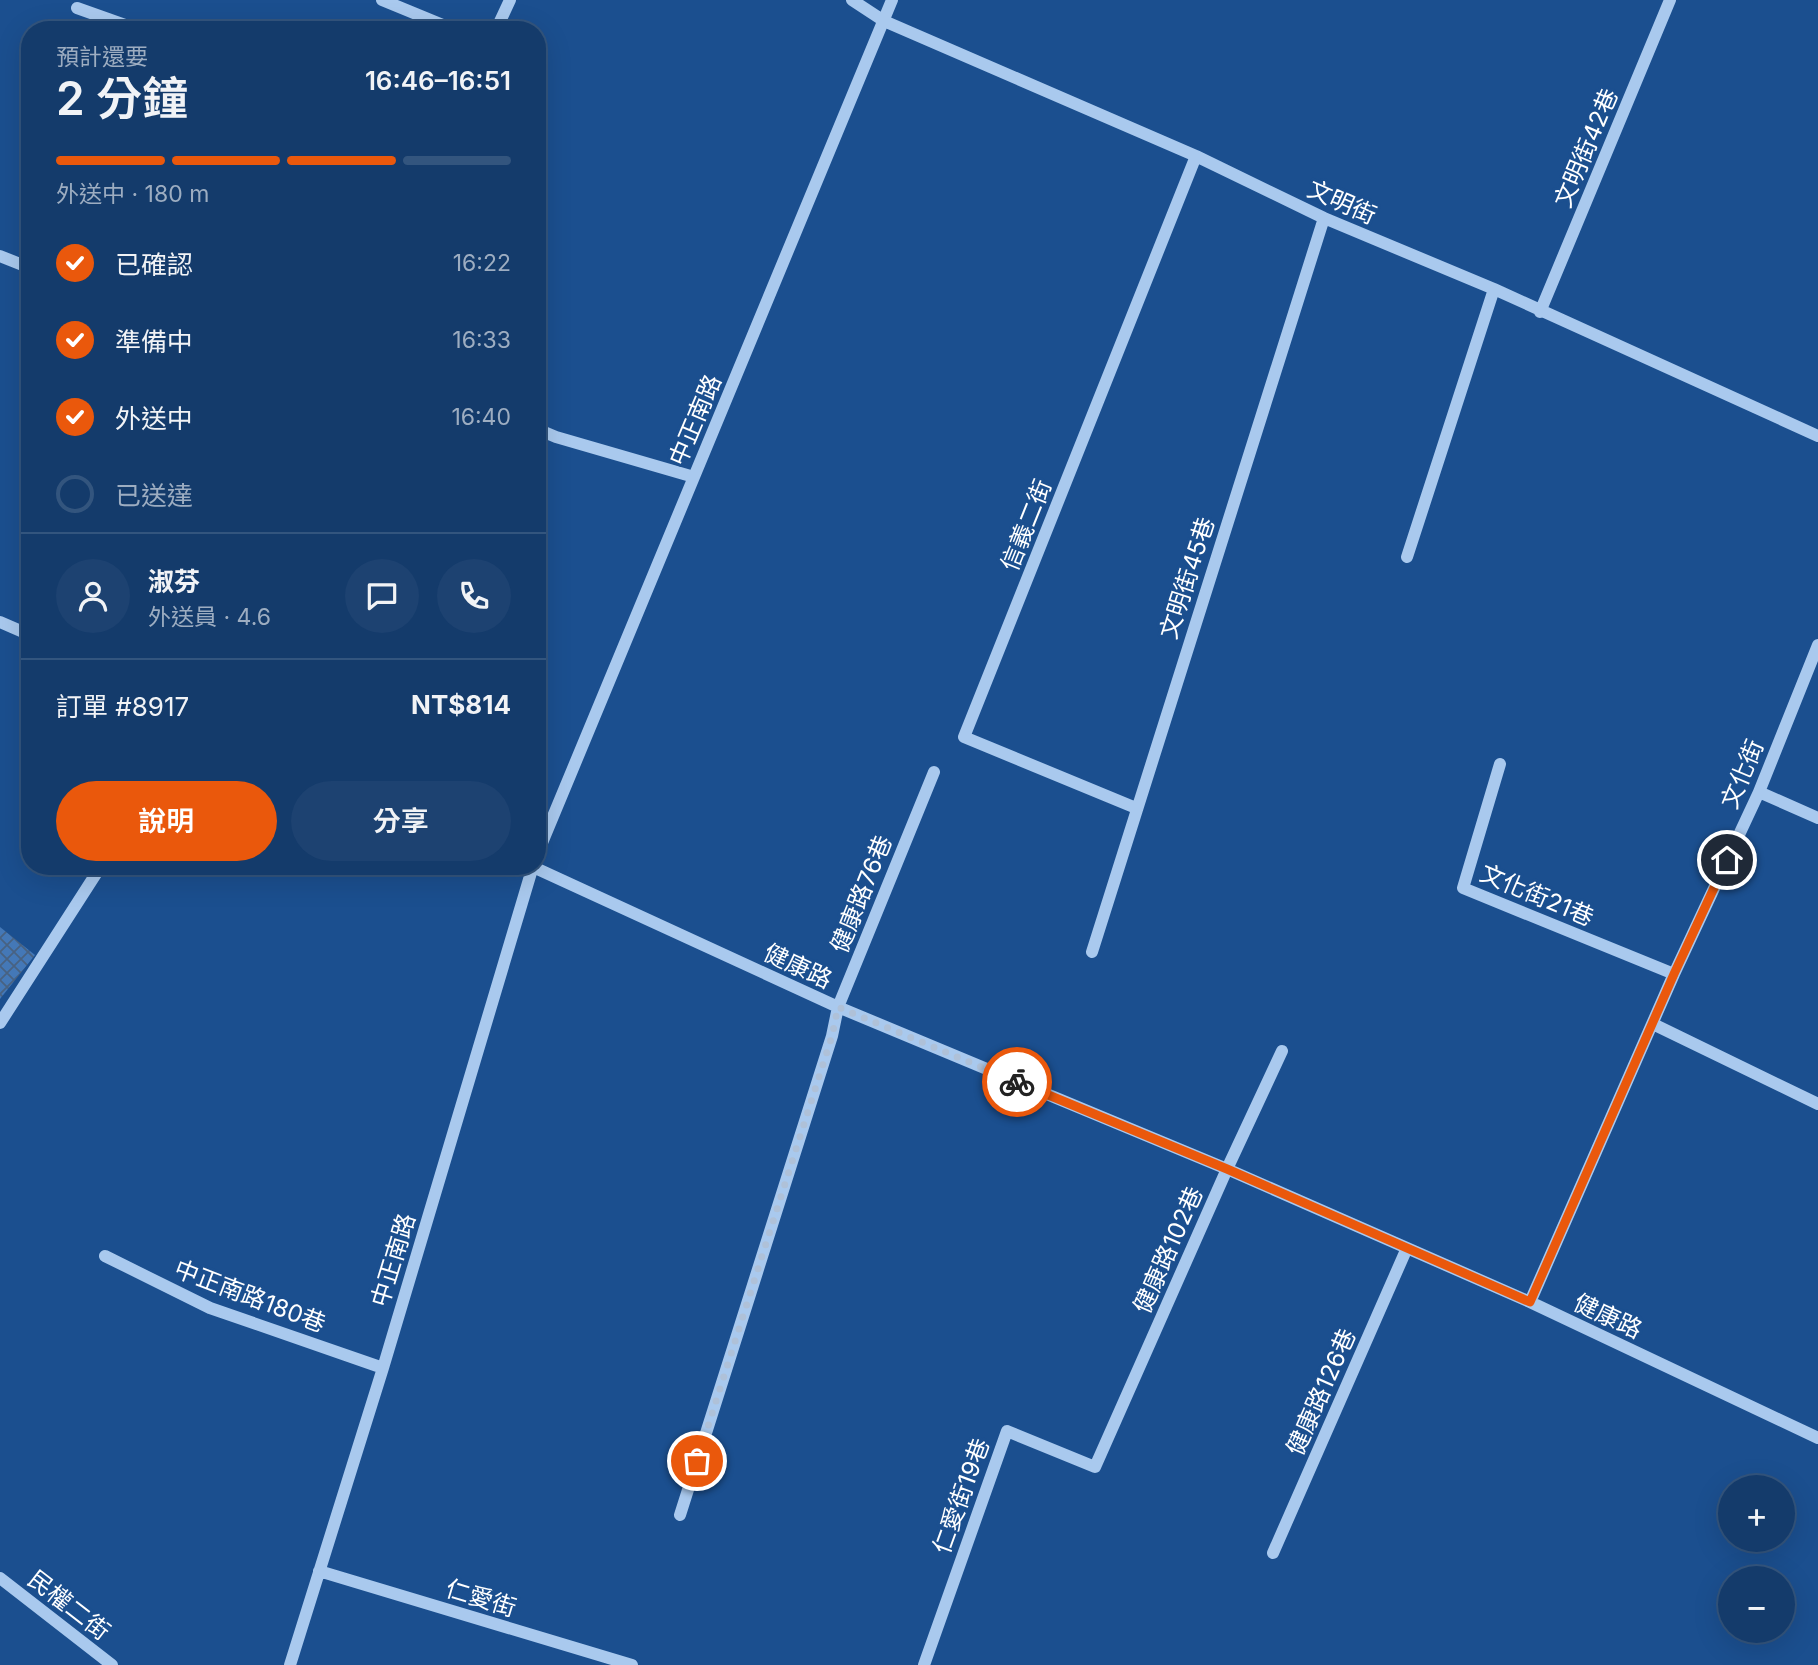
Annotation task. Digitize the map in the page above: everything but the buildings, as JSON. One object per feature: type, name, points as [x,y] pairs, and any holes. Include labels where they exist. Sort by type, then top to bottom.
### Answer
[{"type":"street","points":[[382,0],[433,21]]},
{"type":"street","points":[[500,21],[510,0]]},
{"type":"street","name":"文明街","points":[[852,0],[884,20],[1196,156],[1324,218],[1494,289],[1818,436]]},
{"type":"street","name":"中正南路","points":[[546,833],[892,0]]},
{"type":"street","name":"文明街42巷","points":[[1540,312],[1670,0]]},
{"type":"street","points":[[77,8],[114,21]]},
{"type":"street","name":"信義二街","points":[[1136,808],[964,737],[1196,156]]},
{"type":"street","name":"文明街45巷","points":[[1092,951],[1324,218]]},
{"type":"street","points":[[0,256],[21,264]]},
{"type":"street","points":[[1407,557],[1494,289]]},
{"type":"street","points":[[546,433],[694,477]]},
{"type":"street","points":[[0,622],[21,631]]},
{"type":"street","name":"文化街","points":[[1530,1302],[1674,974],[1759,792],[1818,645]]},
{"type":"street","name":"文化街21巷","points":[[1500,764],[1462,888],[1674,974]]},
{"type":"street","name":"健康路76巷","points":[[680,1515],[832,1036],[838,1007],[934,772]]},
{"type":"street","points":[[1759,792],[1818,818]]},
{"type":"street","name":"健康路","points":[[546,873],[838,1007],[1227,1169],[1530,1302],[1818,1438]]},
{"type":"street","points":[[0,1023],[95,875]]},
{"type":"street","name":"中正南路","points":[[290,1665],[383,1368],[530,875]]},
{"type":"street","points":[[1653,1024],[1818,1104]]},
{"type":"street","name":"健康路102巷","points":[[1095,1467],[1282,1051]]},
{"type":"street","name":"健康路126巷","points":[[1273,1553],[1407,1248]]},
{"type":"street","name":"中正南路180巷","points":[[105,1256],[210,1308],[383,1368]]},
{"type":"street","name":"仁愛街19巷","points":[[924,1665],[1007,1431],[1095,1467]]},
{"type":"street","name":"仁愛街","points":[[319,1571],[624,1664]]},
{"type":"street","name":"民權二街","points":[[0,1578],[112,1665]]},
{"type":"way so far","points":[[697,1461],[832,1036],[838,1007],[1017,1082]]},
{"type":"route","points":[[1017,1082],[1227,1169],[1530,1302],[1727,860]]}]
